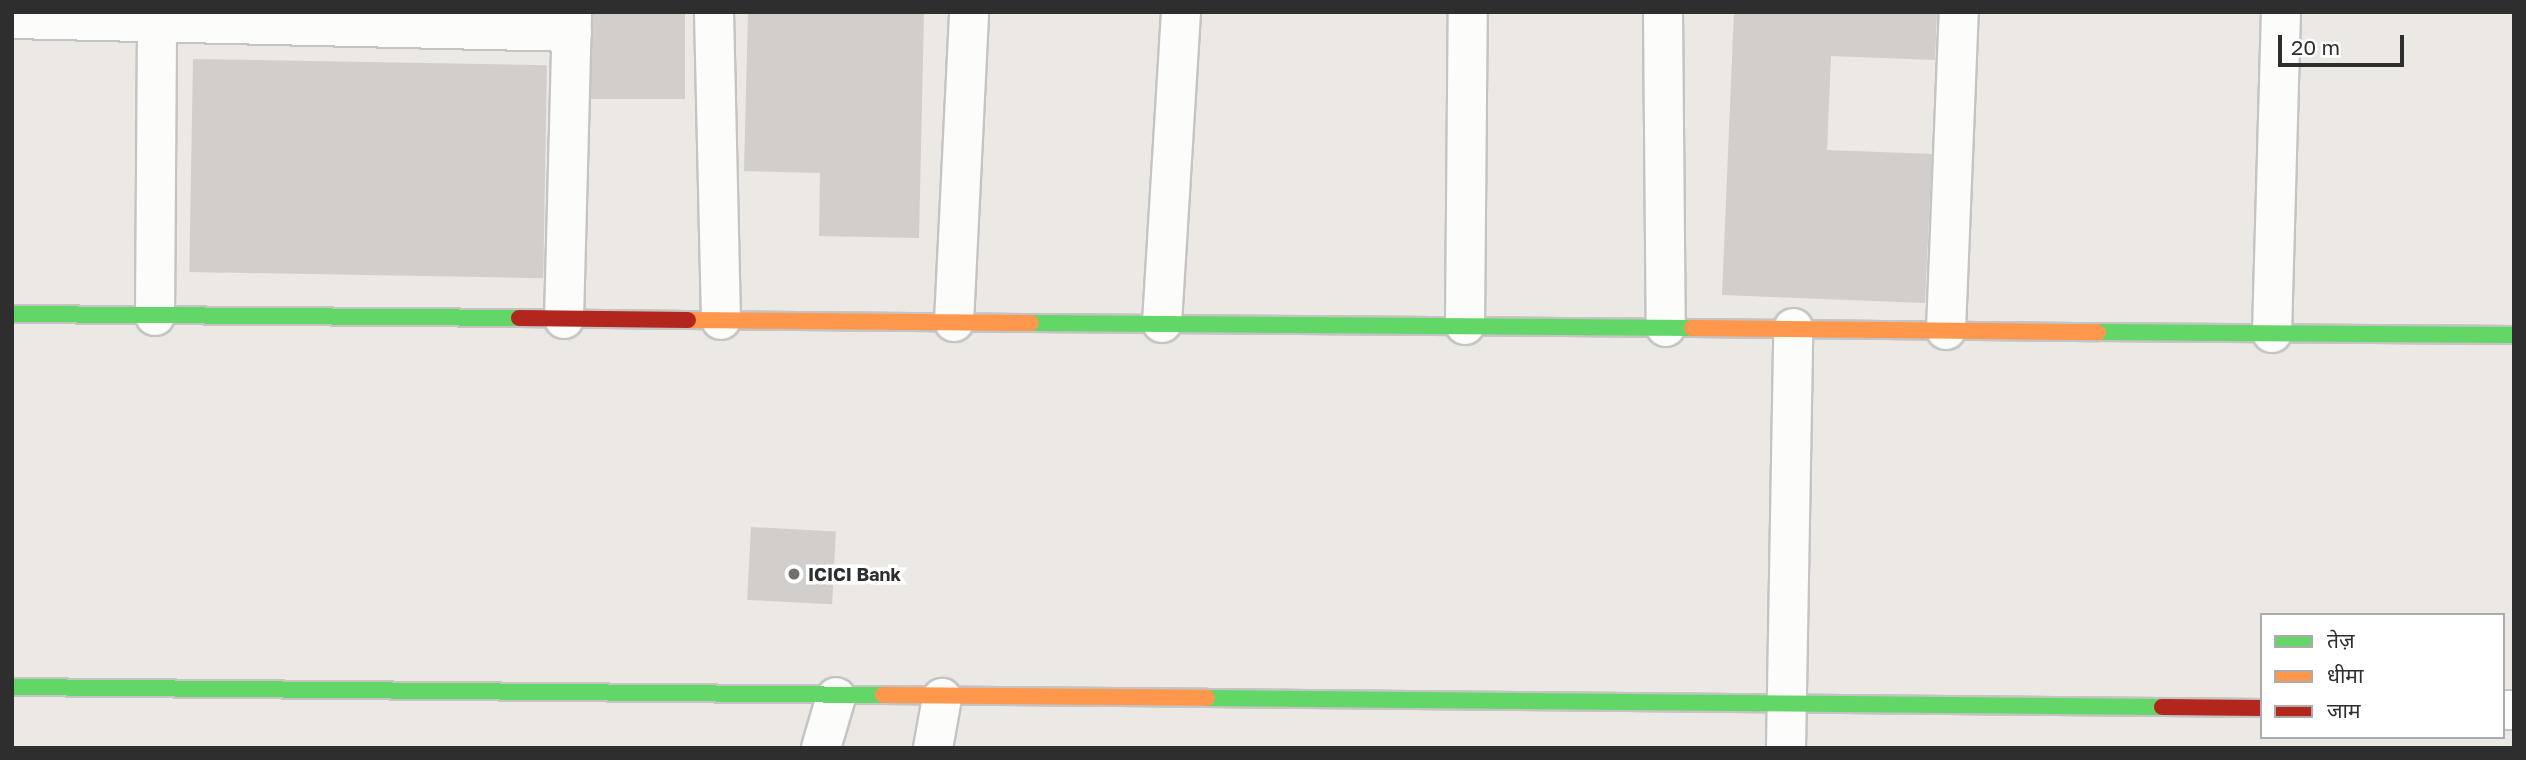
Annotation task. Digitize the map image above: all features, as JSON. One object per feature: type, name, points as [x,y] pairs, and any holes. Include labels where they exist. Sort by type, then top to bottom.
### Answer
[{"type":"street","points":[[714,12],[721,320]]},
{"type":"street","points":[[954,322],[969,12]]},
{"type":"street","points":[[1162,323],[1181,12]]},
{"type":"street","points":[[1465,326],[1468,12]]},
{"type":"street","points":[[1663,12],[1666,327]]},
{"type":"street","points":[[1946,330],[1959,12]]},
{"type":"street","points":[[2272,333],[2281,12]]},
{"type":"street","points":[[12,19],[157,17],[572,22],[564,319]]},
{"type":"street","points":[[155,316],[157,17]]},
{"type":"street","points":[[12,314],[2514,335]]},
{"type":"street","points":[[1786,748],[1784,705],[1793,328]]},
{"type":"street","points":[[12,687],[942,698],[2260,708]]},
{"type":"street","points":[[821,748],[836,696]]},
{"type":"street","points":[[933,748],[942,698]]},
{"type":"building","points":[[578,12],[685,12],[685,99],[578,99]]},
{"type":"building","points":[[748,12],[924,12],[919,238],[819,236],[820,173],[744,171]]},
{"type":"building","points":[[1734,12],[1937,12],[1935,60],[1831,56],[1827,150],[1932,154],[1925,303],[1722,295]]},
{"type":"building","points":[[193,59],[547,65],[543,278],[189,272]]},
{"type":"building","points":[[751,527],[836,531],[832,604],[747,600]]},
{"type":"traffic: fast","points":[[12,314],[519,318]]},
{"type":"traffic: fast","points":[[1031,323],[1692,328]]},
{"type":"traffic: fast","points":[[2098,332],[2514,335]]},
{"type":"traffic: fast","points":[[12,687],[883,695]]},
{"type":"traffic: fast","points":[[1207,698],[2162,707]]},
{"type":"traffic: slow","points":[[688,320],[1031,323]]},
{"type":"traffic: slow","points":[[1692,328],[2098,332]]},
{"type":"traffic: slow","points":[[883,695],[1207,698]]},
{"type":"traffic: jam","points":[[519,318],[688,320]]},
{"type":"traffic: jam","points":[[2162,707],[2260,708]]},
{"type":"place","name":"ICICI Bank","points":[[794,574]]}]
